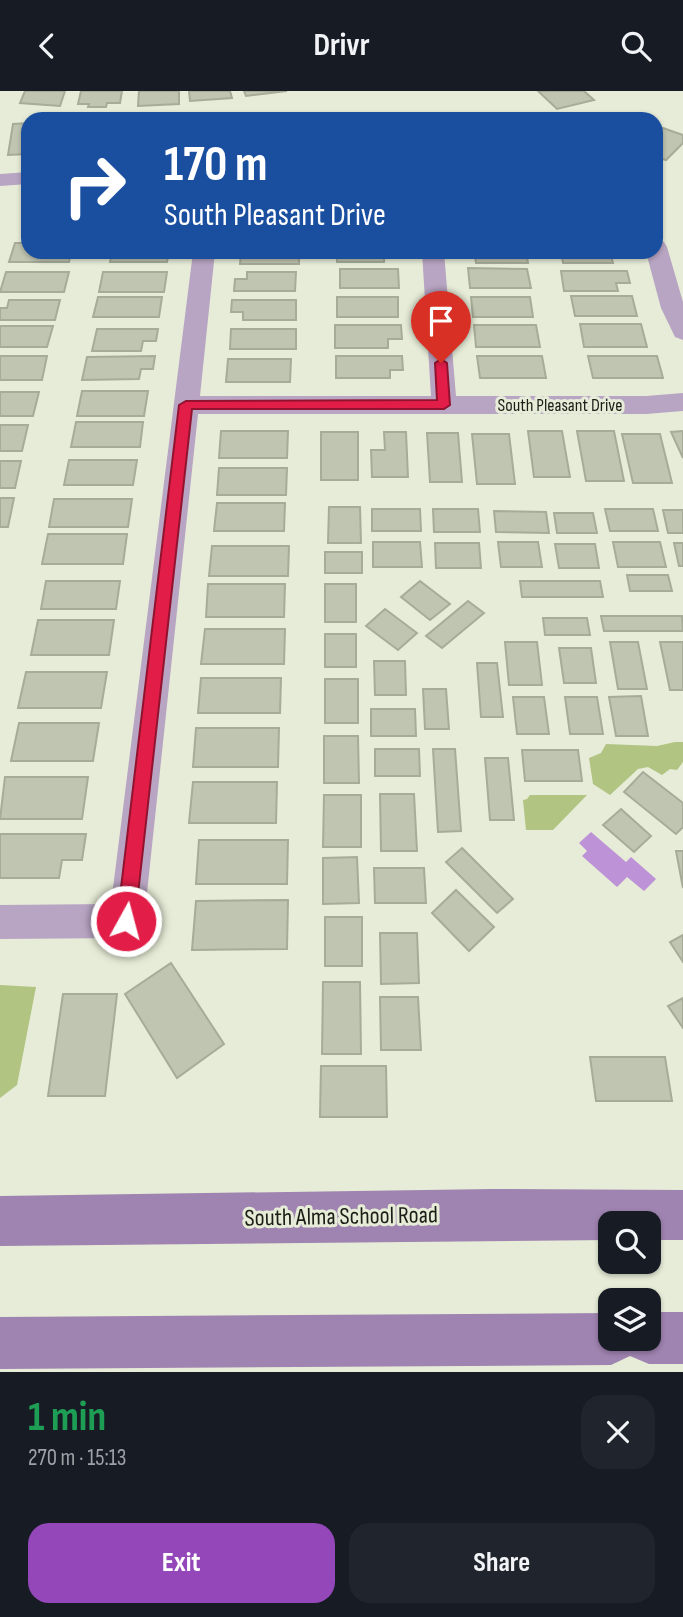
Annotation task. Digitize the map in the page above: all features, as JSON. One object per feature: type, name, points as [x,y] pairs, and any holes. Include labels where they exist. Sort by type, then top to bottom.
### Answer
[{"type":"main road","name":"South Alma School Road","points":[[0,1221],[493,1214],[683,1215]]},
{"type":"main road","points":[[661,1338],[683,1338]]},
{"type":"main road","points":[[0,1343],[598,1339]]},
{"type":"street","points":[[0,179],[21,178]]},
{"type":"street","points":[[0,922],[126,921],[203,259]]},
{"type":"street","points":[[434,259],[444,405]]},
{"type":"street","points":[[659,259],[673,308],[683,332]]},
{"type":"street","name":"South Pleasant Drive","points":[[186,405],[646,405],[683,402]]},
{"type":"green space","points":[[683,742],[683,762],[677,770],[670,769],[662,775],[648,767],[638,769],[610,795],[593,784],[589,758],[601,753],[606,744],[657,746]]},
{"type":"green space","points":[[530,795],[587,795],[553,830],[526,830],[523,800]]},
{"type":"green space","points":[[0,985],[36,987],[17,1085],[0,1098]]},
{"type":"shaded area","points":[[591,832],[626,862],[631,857],[656,879],[644,891],[627,877],[617,887],[582,856],[587,851],[579,843]]},
{"type":"building","points":[[25,91],[65,91],[60,106],[20,103]]},
{"type":"building","points":[[81,91],[122,91],[120,103],[107,103],[106,107],[88,107],[89,104],[78,104]]},
{"type":"building","points":[[139,91],[179,91],[179,104],[138,106]]},
{"type":"building","points":[[189,91],[230,91],[232,98],[190,101]]},
{"type":"building","points":[[244,91],[287,91],[246,96]]},
{"type":"building","points":[[538,91],[584,91],[594,100],[557,109]]},
{"type":"building","points":[[21,123],[21,154],[8,155],[13,124]]},
{"type":"building","points":[[663,128],[683,135],[683,143],[666,160],[663,159]]},
{"type":"building","points":[[15,243],[21,243],[21,259],[70,259],[69,262],[9,262]]},
{"type":"building","points":[[111,259],[168,259],[167,262],[110,262]]},
{"type":"building","points":[[240,259],[299,259],[299,264],[240,264]]},
{"type":"building","points":[[337,259],[384,259],[384,262],[337,262]]},
{"type":"building","points":[[475,259],[527,259],[528,263],[476,263]]},
{"type":"building","points":[[562,259],[612,259],[613,263],[563,263]]},
{"type":"building","points":[[468,268],[527,269],[531,288],[470,288]]},
{"type":"building","points":[[340,269],[398,269],[399,288],[340,288]]},
{"type":"building","points":[[561,271],[627,271],[630,283],[616,283],[618,291],[564,291]]},
{"type":"building","points":[[6,272],[69,272],[64,292],[0,292]]},
{"type":"building","points":[[103,272],[167,272],[164,292],[99,292]]},
{"type":"building","points":[[247,272],[296,272],[295,291],[234,291],[235,279],[247,279]]},
{"type":"building","points":[[571,296],[632,296],[637,316],[575,316]]},
{"type":"building","points":[[98,297],[162,297],[159,317],[93,317]]},
{"type":"building","points":[[337,297],[398,297],[398,317],[337,317]]},
{"type":"building","points":[[471,297],[530,297],[533,317],[473,317]]},
{"type":"building","points":[[9,300],[60,300],[55,320],[0,320],[0,308],[7,308]]},
{"type":"building","points":[[232,300],[296,300],[296,320],[243,320],[243,312],[231,312]]},
{"type":"building","points":[[580,324],[641,324],[647,347],[584,347]]},
{"type":"building","points":[[335,325],[401,325],[402,339],[388,339],[388,348],[335,348]]},
{"type":"building","points":[[474,325],[536,325],[540,347],[476,347]]},
{"type":"building","points":[[0,326],[53,326],[47,347],[0,347]]},
{"type":"building","points":[[97,329],[158,329],[156,341],[143,341],[141,351],[92,351]]},
{"type":"building","points":[[231,329],[296,329],[296,349],[230,349]]},
{"type":"building","points":[[0,356],[47,356],[42,380],[0,380]]},
{"type":"building","points":[[155,356],[153,369],[141,369],[139,379],[82,380],[87,357]]},
{"type":"building","points":[[336,356],[402,356],[403,370],[390,370],[390,378],[336,378]]},
{"type":"building","points":[[477,356],[542,356],[546,378],[480,378]]},
{"type":"building","points":[[588,356],[657,356],[663,378],[593,378]]},
{"type":"building","points":[[228,359],[291,359],[290,382],[226,382]]},
{"type":"building","points":[[82,391],[148,391],[144,416],[77,416]]},
{"type":"building","points":[[0,392],[39,392],[33,416],[0,416]]},
{"type":"building","points":[[76,422],[143,422],[140,447],[71,447]]},
{"type":"building","points":[[0,425],[28,425],[22,451],[0,451]]},
{"type":"building","points":[[221,431],[288,431],[287,458],[219,458]]},
{"type":"building","points":[[528,431],[562,431],[570,477],[534,477]]},
{"type":"building","points":[[577,431],[614,431],[624,481],[586,481]]},
{"type":"building","points":[[683,431],[683,458],[671,432]]},
{"type":"building","points":[[321,432],[358,432],[358,480],[321,480]]},
{"type":"building","points":[[384,432],[406,432],[408,477],[372,477],[371,450],[385,450]]},
{"type":"building","points":[[427,433],[458,433],[462,482],[430,482]]},
{"type":"building","points":[[472,434],[509,434],[515,484],[477,484]]},
{"type":"building","points":[[622,434],[660,434],[672,483],[633,483]]},
{"type":"building","points":[[69,460],[137,460],[133,485],[64,485]]},
{"type":"building","points":[[0,461],[21,461],[15,488],[0,488]]},
{"type":"building","points":[[219,468],[287,468],[286,495],[217,495]]},
{"type":"building","points":[[0,498],[14,498],[8,527],[0,527]]},
{"type":"building","points":[[54,499],[132,499],[128,527],[49,527]]},
{"type":"building","points":[[217,503],[285,503],[284,531],[214,531]]},
{"type":"building","points":[[329,507],[360,507],[361,543],[328,543]]},
{"type":"building","points":[[372,509],[420,509],[421,531],[372,531]]},
{"type":"building","points":[[433,509],[478,509],[480,532],[434,532]]},
{"type":"building","points":[[605,509],[653,509],[658,531],[610,531]]},
{"type":"building","points":[[663,510],[683,510],[683,533],[668,533]]},
{"type":"building","points":[[494,511],[546,512],[549,533],[496,532]]},
{"type":"building","points":[[554,513],[593,513],[597,533],[557,533]]},
{"type":"building","points":[[48,534],[127,534],[123,564],[42,564]]},
{"type":"building","points":[[373,542],[420,542],[422,567],[373,567]]},
{"type":"building","points":[[498,542],[538,542],[542,567],[501,567]]},
{"type":"building","points":[[613,542],[660,542],[666,567],[618,567]]},
{"type":"building","points":[[435,543],[479,543],[481,568],[436,568]]},
{"type":"building","points":[[674,543],[683,543],[683,566],[679,566]]},
{"type":"building","points":[[555,544],[595,544],[599,568],[559,568]]},
{"type":"building","points":[[212,546],[289,546],[288,576],[209,576]]},
{"type":"building","points":[[325,552],[362,552],[362,573],[325,573]]},
{"type":"building","points":[[627,575],[668,575],[672,591],[630,591]]},
{"type":"building","points":[[46,581],[120,581],[116,609],[41,609]]},
{"type":"building","points":[[420,581],[450,604],[430,620],[401,597]]},
{"type":"building","points":[[520,581],[600,581],[603,597],[522,597]]},
{"type":"building","points":[[208,584],[285,584],[284,617],[206,617]]},
{"type":"building","points":[[325,584],[356,584],[356,622],[325,622]]},
{"type":"building","points":[[468,601],[484,613],[442,648],[426,636]]},
{"type":"building","points":[[385,609],[417,633],[398,650],[366,626]]},
{"type":"building","points":[[601,616],[682,616],[683,631],[604,631]]},
{"type":"building","points":[[543,618],[587,618],[590,635],[545,635]]},
{"type":"building","points":[[38,620],[114,620],[109,655],[31,655]]},
{"type":"building","points":[[205,629],[285,629],[284,664],[201,664]]},
{"type":"building","points":[[325,634],[356,634],[356,667],[325,667]]},
{"type":"building","points":[[505,642],[537,642],[542,685],[509,685]]},
{"type":"building","points":[[610,642],[638,642],[647,689],[618,689]]},
{"type":"building","points":[[660,642],[683,642],[683,690],[670,690]]},
{"type":"building","points":[[559,648],[591,648],[596,683],[564,683]]},
{"type":"building","points":[[374,661],[405,661],[406,695],[375,695]]},
{"type":"building","points":[[477,663],[497,663],[503,717],[481,717]]},
{"type":"building","points":[[26,672],[107,672],[101,708],[18,708]]},
{"type":"building","points":[[201,678],[281,678],[280,713],[198,713]]},
{"type":"building","points":[[325,679],[358,679],[358,723],[325,723]]},
{"type":"building","points":[[423,689],[446,689],[449,729],[425,729]]},
{"type":"building","points":[[641,696],[648,736],[616,736],[609,697]]},
{"type":"building","points":[[513,697],[544,697],[549,734],[517,734]]},
{"type":"building","points":[[565,697],[597,697],[603,734],[570,734]]},
{"type":"building","points":[[371,709],[415,709],[416,736],[371,736]]},
{"type":"building","points":[[19,723],[99,723],[93,761],[11,761]]},
{"type":"building","points":[[196,728],[279,728],[278,767],[193,767]]},
{"type":"building","points":[[324,736],[358,736],[359,783],[324,783]]},
{"type":"building","points":[[375,749],[419,749],[420,776],[375,776]]},
{"type":"building","points":[[433,749],[455,749],[461,831],[438,832]]},
{"type":"building","points":[[522,750],[578,750],[582,781],[525,781]]},
{"type":"building","points":[[485,758],[508,758],[514,820],[490,820]]},
{"type":"building","points":[[643,772],[683,803],[683,827],[676,834],[624,792]]},
{"type":"building","points":[[5,777],[88,777],[82,819],[0,819]]},
{"type":"building","points":[[193,782],[277,782],[276,823],[189,823]]},
{"type":"building","points":[[380,794],[414,794],[417,851],[381,851]]},
{"type":"building","points":[[324,795],[361,795],[361,847],[323,847]]},
{"type":"building","points":[[621,809],[651,836],[634,852],[603,825]]},
{"type":"building","points":[[0,834],[86,834],[82,860],[62,860],[59,878],[0,878]]},
{"type":"building","points":[[199,840],[288,840],[287,884],[196,884]]},
{"type":"building","points":[[462,848],[513,899],[497,913],[446,862]]},
{"type":"building","points":[[676,851],[683,851],[683,888]]},
{"type":"building","points":[[357,857],[359,903],[323,904],[323,858]]},
{"type":"building","points":[[374,868],[424,868],[426,903],[375,903]]},
{"type":"building","points":[[456,890],[494,927],[469,951],[432,913]]},
{"type":"building","points":[[288,900],[287,949],[192,950],[196,901]]},
{"type":"building","points":[[325,917],[362,917],[362,966],[325,966]]},
{"type":"building","points":[[380,933],[417,933],[419,983],[381,984]]},
{"type":"building","points":[[683,935],[683,962],[670,942]]},
{"type":"building","points":[[171,963],[224,1044],[177,1078],[125,994]]},
{"type":"building","points":[[323,982],[360,982],[361,1054],[322,1054]]},
{"type":"building","points":[[63,994],[117,994],[105,1096],[48,1096]]},
{"type":"building","points":[[380,997],[418,997],[421,1050],[381,1050]]},
{"type":"building","points":[[683,998],[683,1028],[668,1006]]},
{"type":"building","points":[[590,1057],[665,1057],[672,1101],[596,1101]]},
{"type":"building","points":[[321,1066],[386,1066],[387,1117],[320,1117]]},
{"type":"route","points":[[126,921],[186,405],[444,405],[441,363]]}]
